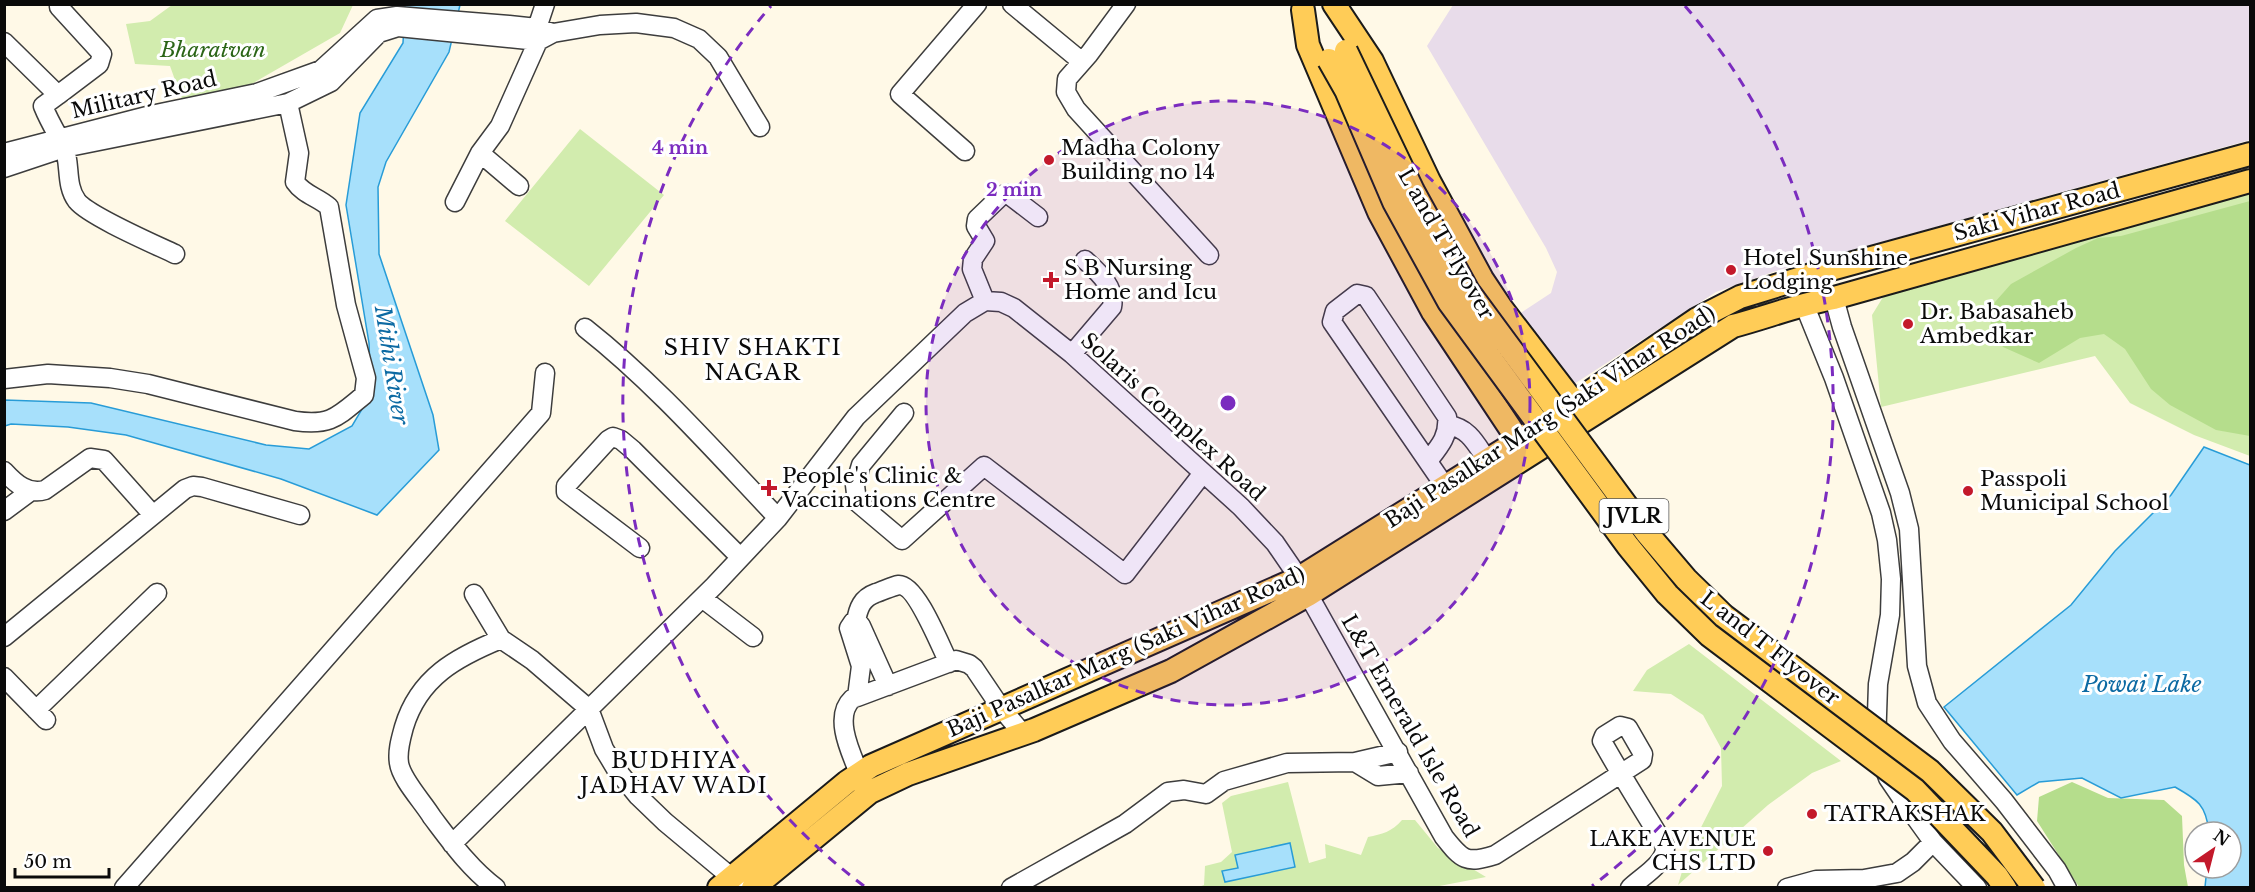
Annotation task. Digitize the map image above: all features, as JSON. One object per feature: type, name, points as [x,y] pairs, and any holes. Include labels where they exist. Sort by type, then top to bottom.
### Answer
[{"type":"main road","points":[[1334,4],[1372,60],[1429,181],[1482,279],[1502,309],[1580,410]]},
{"type":"main road","points":[[1309,6],[1308,45],[1379,212],[1433,312],[1523,448]]},
{"type":"main road","name":"L and T Flyover","points":[[1309,6],[1468,291],[1646,532],[1686,579],[1724,616],[1930,771],[1992,832],[2034,888]]},
{"type":"main road","name":"L and T Flyover","points":[[1338,56],[1346,90],[1394,202],[1449,303],[1641,562],[1667,594],[1709,635],[1915,790],[1997,876],[2005,888]]},
{"type":"main road","name":"Saki Vihar Road","points":[[1824,271],[2250,154]]},
{"type":"main road","name":"Saki Vihar Road","points":[[1834,298],[2250,181]]},
{"type":"main road","points":[[1967,231],[1974,259]]},
{"type":"main road","points":[[1824,271],[1834,298]]},
{"type":"main road","name":"Baji Pasalkar Marg (Saki Vihar Road)","points":[[753,888],[870,792],[908,774],[1023,734],[1171,671],[1580,410],[1697,319],[1740,297],[1824,271]]},
{"type":"main road","points":[[1795,280],[1804,303]]},
{"type":"main road","name":"Baji Pasalkar Marg (Saki Vihar Road)","points":[[1580,410],[1733,326],[1804,303],[1834,298]]},
{"type":"main road","points":[[1453,342],[1502,309]]},
{"type":"main road","name":"Baji Pasalkar Marg (Saki Vihar Road)","points":[[730,884],[860,772],[1001,708],[1303,587],[1444,485],[1487,460],[1523,448]]},
{"type":"street","points":[[455,202],[480,153],[500,126],[543,34],[545,4]]},
{"type":"street","points":[[965,151],[900,94],[977,4]]},
{"type":"street","points":[[1012,4],[1081,62]]},
{"type":"street","points":[[1126,4],[1089,54],[1067,79],[1066,92],[1076,109],[1209,255]]},
{"type":"street","points":[[59,7],[102,54],[99,64],[43,106],[61,143],[70,189],[78,202],[92,212],[175,254]]},
{"type":"street","points":[[131,128],[288,103],[331,82],[379,19],[543,34],[600,25],[636,23],[674,28],[699,39],[718,57],[760,127]]},
{"type":"street","name":"Military Road","points":[[4,153],[131,128],[257,93],[321,70],[379,19]]},
{"type":"street","points":[[4,42],[58,95]]},
{"type":"street","points":[[4,379],[48,374],[110,378],[148,384],[295,421],[316,424],[336,418],[364,395],[366,378],[346,305],[329,207],[301,191],[295,182],[299,153],[288,103]]},
{"type":"street","points":[[4,168],[61,143]]},
{"type":"street","points":[[480,153],[519,186]]},
{"type":"street","points":[[452,844],[702,598],[778,519],[856,417],[965,313],[985,301],[972,269],[973,259],[985,241],[976,226],[977,219],[1002,195],[1008,194],[1038,217]]},
{"type":"street","points":[[1072,354],[1112,307],[1114,300],[1105,279],[1085,260]]},
{"type":"street","points":[[1428,461],[1443,442],[1448,417],[1366,296],[1357,294],[1335,311],[1332,322],[1444,485]]},
{"type":"street","points":[[1834,298],[1900,493],[1909,529],[1917,666],[1927,703],[1952,741],[2004,801],[2057,870],[2067,888]]},
{"type":"street","name":"Solaris Complex Road","points":[[985,301],[1001,302],[1014,308],[1072,354],[1241,507],[1275,543],[1303,587]]},
{"type":"street","points":[[1804,303],[1834,378],[1881,513],[1887,540],[1891,579],[1890,615],[1878,684],[1876,745],[1888,778],[1934,842],[1977,888]]},
{"type":"street","points":[[585,327],[621,356],[778,519]]},
{"type":"street","points":[[124,888],[541,413],[545,373]]},
{"type":"street","points":[[904,413],[861,465],[855,485],[857,502],[902,540],[984,466],[1125,574],[1203,474]]},
{"type":"street","points":[[1448,425],[1459,427],[1468,433],[1487,460]]},
{"type":"street","points":[[640,548],[566,492],[566,486],[613,437],[621,440],[633,450],[740,557]]},
{"type":"street","points":[[4,471],[24,488],[31,491],[45,490],[90,458],[104,460],[153,515]]},
{"type":"street","points":[[4,637],[185,489],[193,486],[300,515]]},
{"type":"street","points":[[4,511],[31,491]]},
{"type":"street","points":[[856,622],[861,603],[872,595],[899,585],[904,587],[917,599],[949,663]]},
{"type":"street","name":"L&T Emerald Isle Road","points":[[1303,587],[1444,837],[1458,854],[1466,860],[1478,860],[1495,855],[1615,778],[1665,850],[1663,859],[1630,888]]},
{"type":"street","points":[[4,677],[41,715],[156,592]]},
{"type":"street","points":[[474,594],[501,639],[532,660],[589,709],[604,749],[616,769],[639,796],[730,884]]},
{"type":"street","points":[[702,598],[753,637]]},
{"type":"street","points":[[856,622],[853,622],[849,628],[861,666],[857,697]]},
{"type":"street","points":[[856,622],[861,626],[888,686]]},
{"type":"street","points":[[496,888],[452,844],[404,776],[399,763],[399,743],[408,715],[418,697],[439,672],[465,654],[501,639]]},
{"type":"street","points":[[860,772],[843,726],[848,702],[956,660],[974,668],[1001,708],[1023,734]]},
{"type":"street","points":[[1011,888],[1125,824],[1168,792],[1184,790],[1206,794],[1224,781],[1287,763],[1354,762],[1398,752]]},
{"type":"street","points":[[1354,762],[1378,776],[1409,772]]},
{"type":"street","points":[[1787,888],[1816,880],[1864,879],[1897,873],[1913,862],[1934,842]]},
{"type":"shaded area","points":[[1453,5],[2250,5],[2250,140],[1773,272],[1716,292],[1571,386],[1519,314],[1551,293],[1557,272],[1546,248],[1427,46]]},
{"type":"green space","name":"Bharatvan","points":[[172,5],[353,5],[340,33],[248,86],[184,105],[170,66],[135,64],[126,24],[150,21]]},
{"type":"green space","points":[[580,129],[664,195],[589,286],[505,221]]},
{"type":"green space","points":[[2250,190],[2250,456],[2194,435],[2130,403],[2095,356],[1881,407],[1872,315],[1896,276]]},
{"type":"green space","points":[[2250,201],[2250,436],[2216,430],[2170,405],[2151,389],[2125,349],[2104,334],[2080,338],[2039,363],[2003,347],[1990,326],[1995,302],[2011,284],[2076,248],[2098,238],[2121,236]]},
{"type":"green space","points":[[1689,644],[1841,761],[1812,773],[1768,805],[1678,885],[1687,855],[1722,786],[1721,748],[1703,715],[1671,694],[1633,691],[1647,670]]},
{"type":"green space","points":[[1288,782],[1309,863],[1326,858],[1325,844],[1361,855],[1368,837],[1391,830],[1402,820],[1415,820],[1438,848],[1486,877],[1429,888],[1196,888],[1204,885],[1205,866],[1221,862],[1232,852],[1222,803],[1231,796]]},
{"type":"green space","points":[[2072,782],[2108,798],[2164,800],[2182,816],[2183,880],[2187,880],[2188,887],[2079,887],[2037,821],[2039,797]]},
{"type":"water","name":"Mithi River","points":[[405,5],[460,5],[449,52],[386,162],[378,187],[379,254],[433,415],[439,450],[377,515],[281,479],[126,435],[68,427],[11,424],[5,426],[5,400],[91,403],[266,445],[309,449],[352,426],[371,394],[369,343],[346,205],[360,113],[403,43]]},
{"type":"water","name":"Powai Lake","points":[[2204,447],[2250,465],[2250,887],[2205,887],[2206,880],[2243,880],[2243,820],[2207,820],[2200,804],[2175,787],[2121,798],[2082,778],[2039,782],[2017,795],[1944,707],[2071,605],[2115,551],[2171,495]]},
{"type":"water","points":[[1290,843],[1295,867],[1225,882],[1222,871],[1238,868],[1235,855]]},
{"type":"place","name":"Madha Colony Building no 14","points":[[1049,160]]},
{"type":"place","name":"Hotel Sunshine Lodging","points":[[1731,270]]},
{"type":"place","name":"S B Nursing Home and Icu","points":[[1051,280]]},
{"type":"place","name":"Dr. Babasaheb Ambedkar","points":[[1908,324]]},
{"type":"place","name":"People's Clinic & Vaccinations Centre","points":[[769,488]]},
{"type":"place","name":"Passpoli Municipal School","points":[[1968,491]]},
{"type":"place","name":"TATRAKSHAK","points":[[1812,814]]},
{"type":"place","name":"LAKE AVENUE CHS LTD","points":[[1768,851]]},
{"type":"district","name":"SHIV SHAKTI NAGAR","points":[[753,360]]},
{"type":"district","name":"BUDHIYA JADHAV WADI","points":[[674,772]]}]
